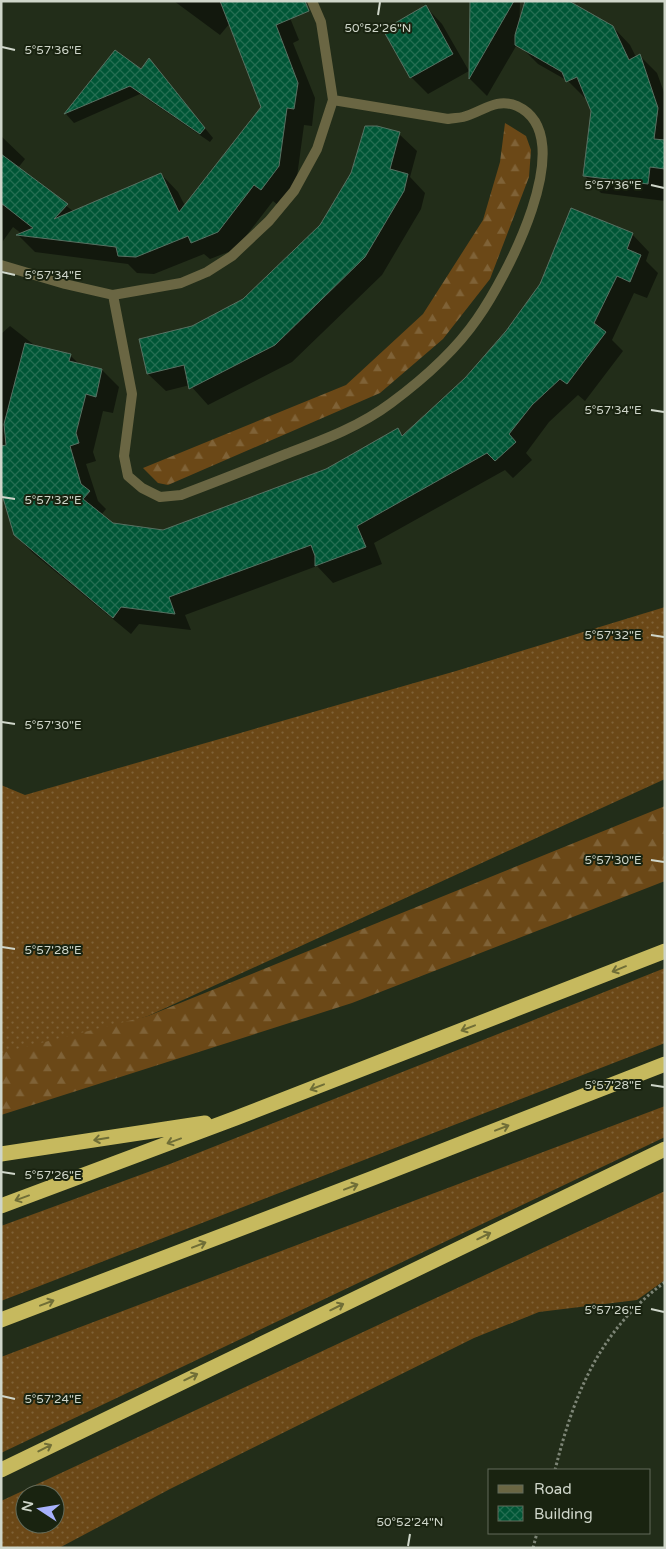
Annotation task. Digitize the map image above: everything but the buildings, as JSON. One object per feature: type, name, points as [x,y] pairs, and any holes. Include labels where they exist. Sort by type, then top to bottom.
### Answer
[{"type":"highway","points":[[1,1206],[236,1118],[665,951]]},
{"type":"highway","points":[[1,1320],[383,1175],[665,1064]]},
{"type":"highway","points":[[1,1154],[236,1118]]},
{"type":"highway","points":[[1,1470],[665,1149]]},
{"type":"street","points":[[1,265],[64,284],[113,295],[181,283],[206,272],[232,256],[269,221],[294,191],[317,149],[333,100],[321,22],[312,1]]},
{"type":"street","points":[[113,295],[132,394],[124,456],[128,476],[142,488],[160,497],[181,496],[350,430],[391,403],[449,352],[486,307],[519,246],[534,202],[544,153],[541,133],[532,118],[517,106],[500,103],[485,106],[464,117],[448,119],[333,100]]},
{"type":"path","points":[[555,1469],[570,1416],[588,1372],[614,1333],[633,1310],[665,1282]]},
{"type":"path","points":[[533,1548],[538,1534]]},
{"type":"green space","points":[[505,123],[526,136],[531,150],[529,177],[490,279],[443,339],[380,393],[168,485],[158,483],[143,468],[346,385],[423,314],[483,220],[500,162]]},
{"type":"green space","points":[[665,607],[665,779],[148,1016],[1,1062],[1,785],[25,795],[456,671]]},
{"type":"green space","points":[[665,806],[665,881],[352,1003],[1,1115],[1,1053],[148,1016]]},
{"type":"green space","points":[[665,968],[665,1043],[1,1301],[1,1226],[170,1164]]},
{"type":"green space","points":[[665,1106],[665,1137],[1,1453],[1,1357]]},
{"type":"green space","points":[[665,1191],[665,1280],[637,1300],[539,1312],[474,1338],[170,1489],[59,1548],[1,1548],[1,1501],[15,1494],[15,1534],[65,1534],[65,1484],[37,1484]]}]
